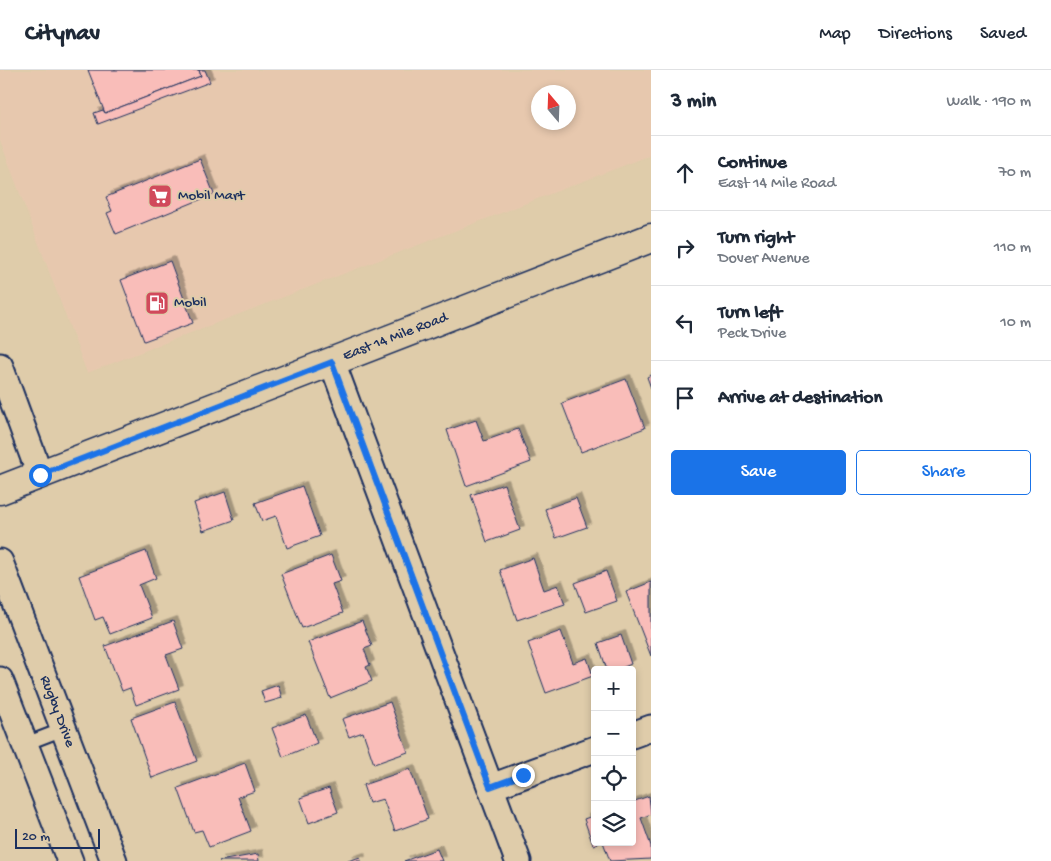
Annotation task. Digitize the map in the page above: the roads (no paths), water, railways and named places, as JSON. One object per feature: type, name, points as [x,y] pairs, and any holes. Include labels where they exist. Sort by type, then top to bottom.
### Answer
[{"type":"main road","name":"East 14 Mile Road","points":[[0,490],[651,238]]},
{"type":"street","points":[[332,362],[518,861]]},
{"type":"street","points":[[0,366],[40,475]]},
{"type":"street","name":"Rugby Drive","points":[[0,562],[114,861]]},
{"type":"street","points":[[0,680],[70,861]]},
{"type":"street","points":[[636,734],[651,728]]},
{"type":"street","points":[[490,787],[591,750]]},
{"type":"lane","points":[[25,744],[64,729]]},
{"type":"place","name":"Mobil Mart","points":[[160,196]]},
{"type":"place","name":"Mobil","points":[[157,303]]}]
